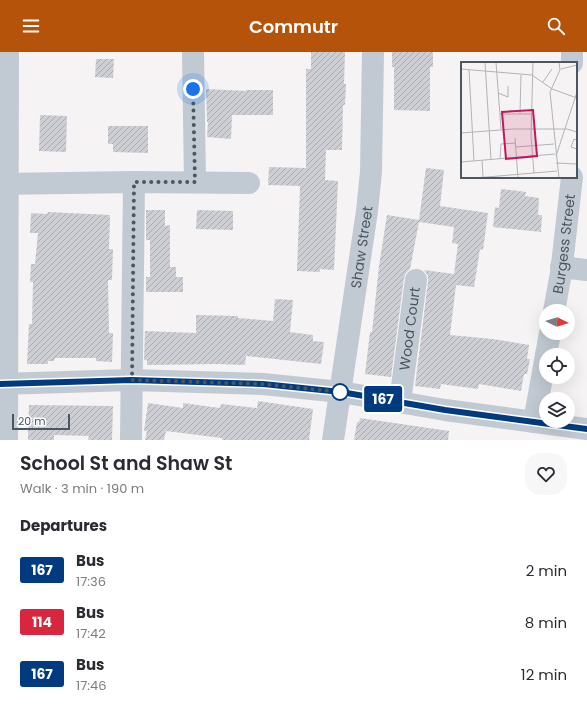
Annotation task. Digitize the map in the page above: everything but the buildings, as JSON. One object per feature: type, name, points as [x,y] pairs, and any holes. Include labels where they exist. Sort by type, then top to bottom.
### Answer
[{"type":"street","points":[[7,440],[3,384],[4,184],[8,52]]},
{"type":"street","points":[[193,52],[195,182]]},
{"type":"street","name":"Shaw Street","points":[[333,440],[367,211],[371,172],[373,52]]},
{"type":"street","name":"Burgess Street","points":[[555,304],[572,178]]},
{"type":"street","points":[[4,184],[134,182],[249,183]]},
{"type":"street","points":[[131,440],[134,182]]},
{"type":"street","points":[[561,267],[587,270]]},
{"type":"street","name":"Wood Court","points":[[400,402],[416,280]]},
{"type":"street","points":[[3,384],[132,380],[263,384],[341,392],[445,410],[587,429]]},
{"type":"street","points":[[534,422],[541,384]]},
{"type":"bus line","name":"167","points":[[0,384],[132,380],[295,386],[341,392],[445,410],[587,429]]},
{"type":"route","points":[[193,89],[195,182],[134,182],[132,380],[263,384],[295,386],[340,392]]}]
